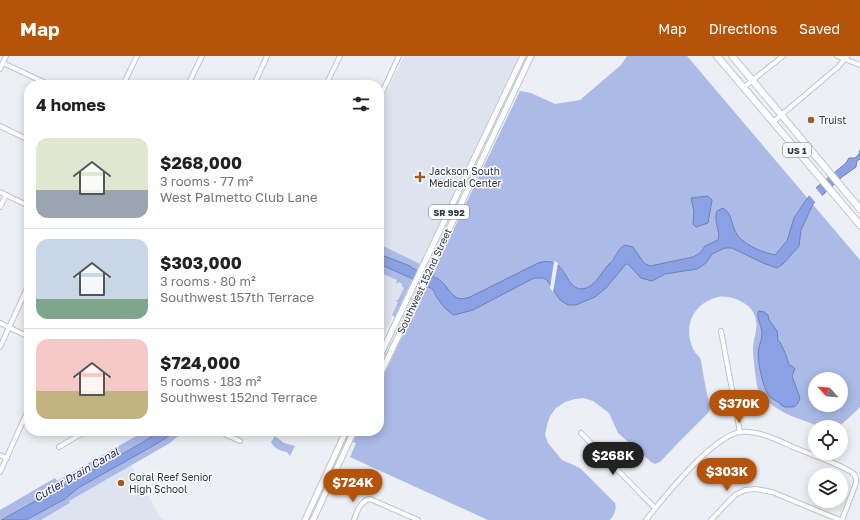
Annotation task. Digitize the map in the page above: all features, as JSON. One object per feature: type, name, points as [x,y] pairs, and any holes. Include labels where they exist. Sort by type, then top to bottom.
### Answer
[{"type":"highway","name":"US 1","points":[[717,56],[860,225]]},
{"type":"highway","name":"US 1","points":[[732,56],[860,209]]},
{"type":"highway","points":[[850,213],[860,216]]},
{"type":"main road","name":"Southwest 152nd Street","points":[[384,347],[523,56]]},
{"type":"main road","name":"Southwest 152nd Street","points":[[384,359],[422,285],[531,56]]},
{"type":"main road","points":[[305,520],[344,436]]},
{"type":"main road","points":[[313,520],[352,436]]},
{"type":"street","points":[[0,69],[6,56]]},
{"type":"street","points":[[125,80],[137,56]]},
{"type":"street","points":[[190,80],[202,56]]},
{"type":"street","points":[[256,80],[267,56]]},
{"type":"street","points":[[328,80],[340,56]]},
{"type":"street","points":[[384,88],[399,56]]},
{"type":"street","points":[[744,87],[783,56]]},
{"type":"street","points":[[837,56],[846,57],[860,65]]},
{"type":"street","points":[[773,122],[838,67],[846,57]]},
{"type":"street","points":[[3,63],[39,80]]},
{"type":"street","points":[[0,126],[24,138]]},
{"type":"street","points":[[0,192],[24,204]]},
{"type":"street","points":[[0,208],[6,195]]},
{"type":"street","points":[[0,347],[24,295]]},
{"type":"street","points":[[0,323],[24,334]]},
{"type":"street","points":[[721,331],[740,432]]},
{"type":"street","points":[[0,472],[24,419]]},
{"type":"street","points":[[646,520],[655,508],[717,443],[726,437],[740,432],[766,436],[851,471],[856,477],[856,484],[840,520],[775,493],[756,489],[745,490],[735,495],[711,520]]},
{"type":"street","points":[[581,433],[655,508]]},
{"type":"street","points":[[58,447],[77,436]]},
{"type":"street","points":[[229,436],[240,441]]},
{"type":"street","points":[[0,454],[6,458]]},
{"type":"street","points":[[354,520],[361,504],[367,500],[374,500],[418,520]]},
{"type":"shaded area","name":"Jackson South Medical Center","points":[[404,56],[519,56],[420,264],[384,246],[384,98]]},
{"type":"shaded area","points":[[627,56],[687,56],[860,260],[860,407],[846,420],[808,420],[808,422],[783,412],[770,404],[761,394],[756,381],[753,350],[756,330],[756,320],[754,314],[748,306],[740,301],[727,297],[718,297],[702,304],[696,310],[692,317],[689,332],[693,349],[701,360],[710,409],[708,413],[660,462],[655,464],[651,462],[618,433],[609,413],[593,401],[584,398],[565,402],[556,408],[550,416],[545,435],[548,443],[562,460],[580,468],[615,503],[615,512],[610,520],[488,520],[350,457],[356,443],[353,442],[356,436],[384,436],[384,375],[520,91],[531,93],[555,104],[580,100],[621,65]]},
{"type":"shaded area","points":[[860,150],[860,159],[857,161],[856,167],[842,177],[813,204],[801,230],[799,246],[783,264],[777,268],[732,248],[725,248],[712,254],[706,263],[697,269],[665,274],[652,281],[641,278],[628,264],[626,264],[606,288],[595,297],[576,305],[568,305],[560,300],[547,280],[543,278],[534,278],[473,310],[454,315],[444,307],[431,288],[384,266],[384,256],[410,266],[438,279],[450,292],[460,299],[470,297],[538,263],[548,262],[555,263],[560,267],[571,284],[576,288],[582,289],[591,286],[594,283],[606,267],[613,261],[619,250],[625,245],[633,247],[644,263],[650,266],[693,257],[700,253],[705,246],[718,240],[719,233],[716,215],[717,211],[723,208],[730,216],[735,231],[742,240],[758,250],[775,255],[787,241],[794,218],[806,200],[817,187],[846,163],[849,158],[855,158],[859,154]]},
{"type":"shaded area","points":[[708,196],[712,200],[708,223],[696,227],[693,224],[694,211],[691,198]]},
{"type":"shaded area","points":[[384,246],[420,264],[417,270],[384,256]]},
{"type":"shaded area","points":[[384,266],[411,278],[412,280],[395,317],[392,315],[398,302],[395,300],[398,300],[404,288],[399,282],[396,284],[397,280],[384,274]]},
{"type":"shaded area","points":[[384,273],[407,285],[384,335]]},
{"type":"shaded area","points":[[759,311],[768,315],[769,320],[777,331],[778,341],[783,348],[789,365],[795,369],[792,376],[800,398],[794,407],[785,407],[781,405],[770,397],[765,388],[758,358],[762,333],[758,318]]},
{"type":"shaded area","points":[[136,436],[152,436],[70,483],[0,520],[0,510],[55,478],[57,481]]},
{"type":"shaded area","points":[[153,436],[168,436],[78,488],[65,499],[26,520],[1,520]]},
{"type":"shaded area","points":[[168,436],[178,436],[170,443],[69,501],[70,503],[41,520],[26,520],[65,499],[78,488]]},
{"type":"shaded area","points":[[275,436],[284,443],[295,446],[290,456],[287,452],[278,449],[271,442]]},
{"type":"shaded area","name":"Coral Reef Senior High School","points":[[131,465],[161,518],[165,520],[41,520],[70,504],[69,501]]},
{"type":"pier","points":[[815,187],[823,197],[816,203],[808,194]]},
{"type":"pier","points":[[554,261],[558,263],[553,292],[550,288]]},
{"type":"place","name":"Truist","points":[[811,120]]},
{"type":"place","name":"Jackson South Medical Center","points":[[420,177]]},
{"type":"place","name":"Coral Reef Senior High School","points":[[121,483]]},
{"type":"water label","name":"Cutler Drain Canal","points":[[76,474]]}]
